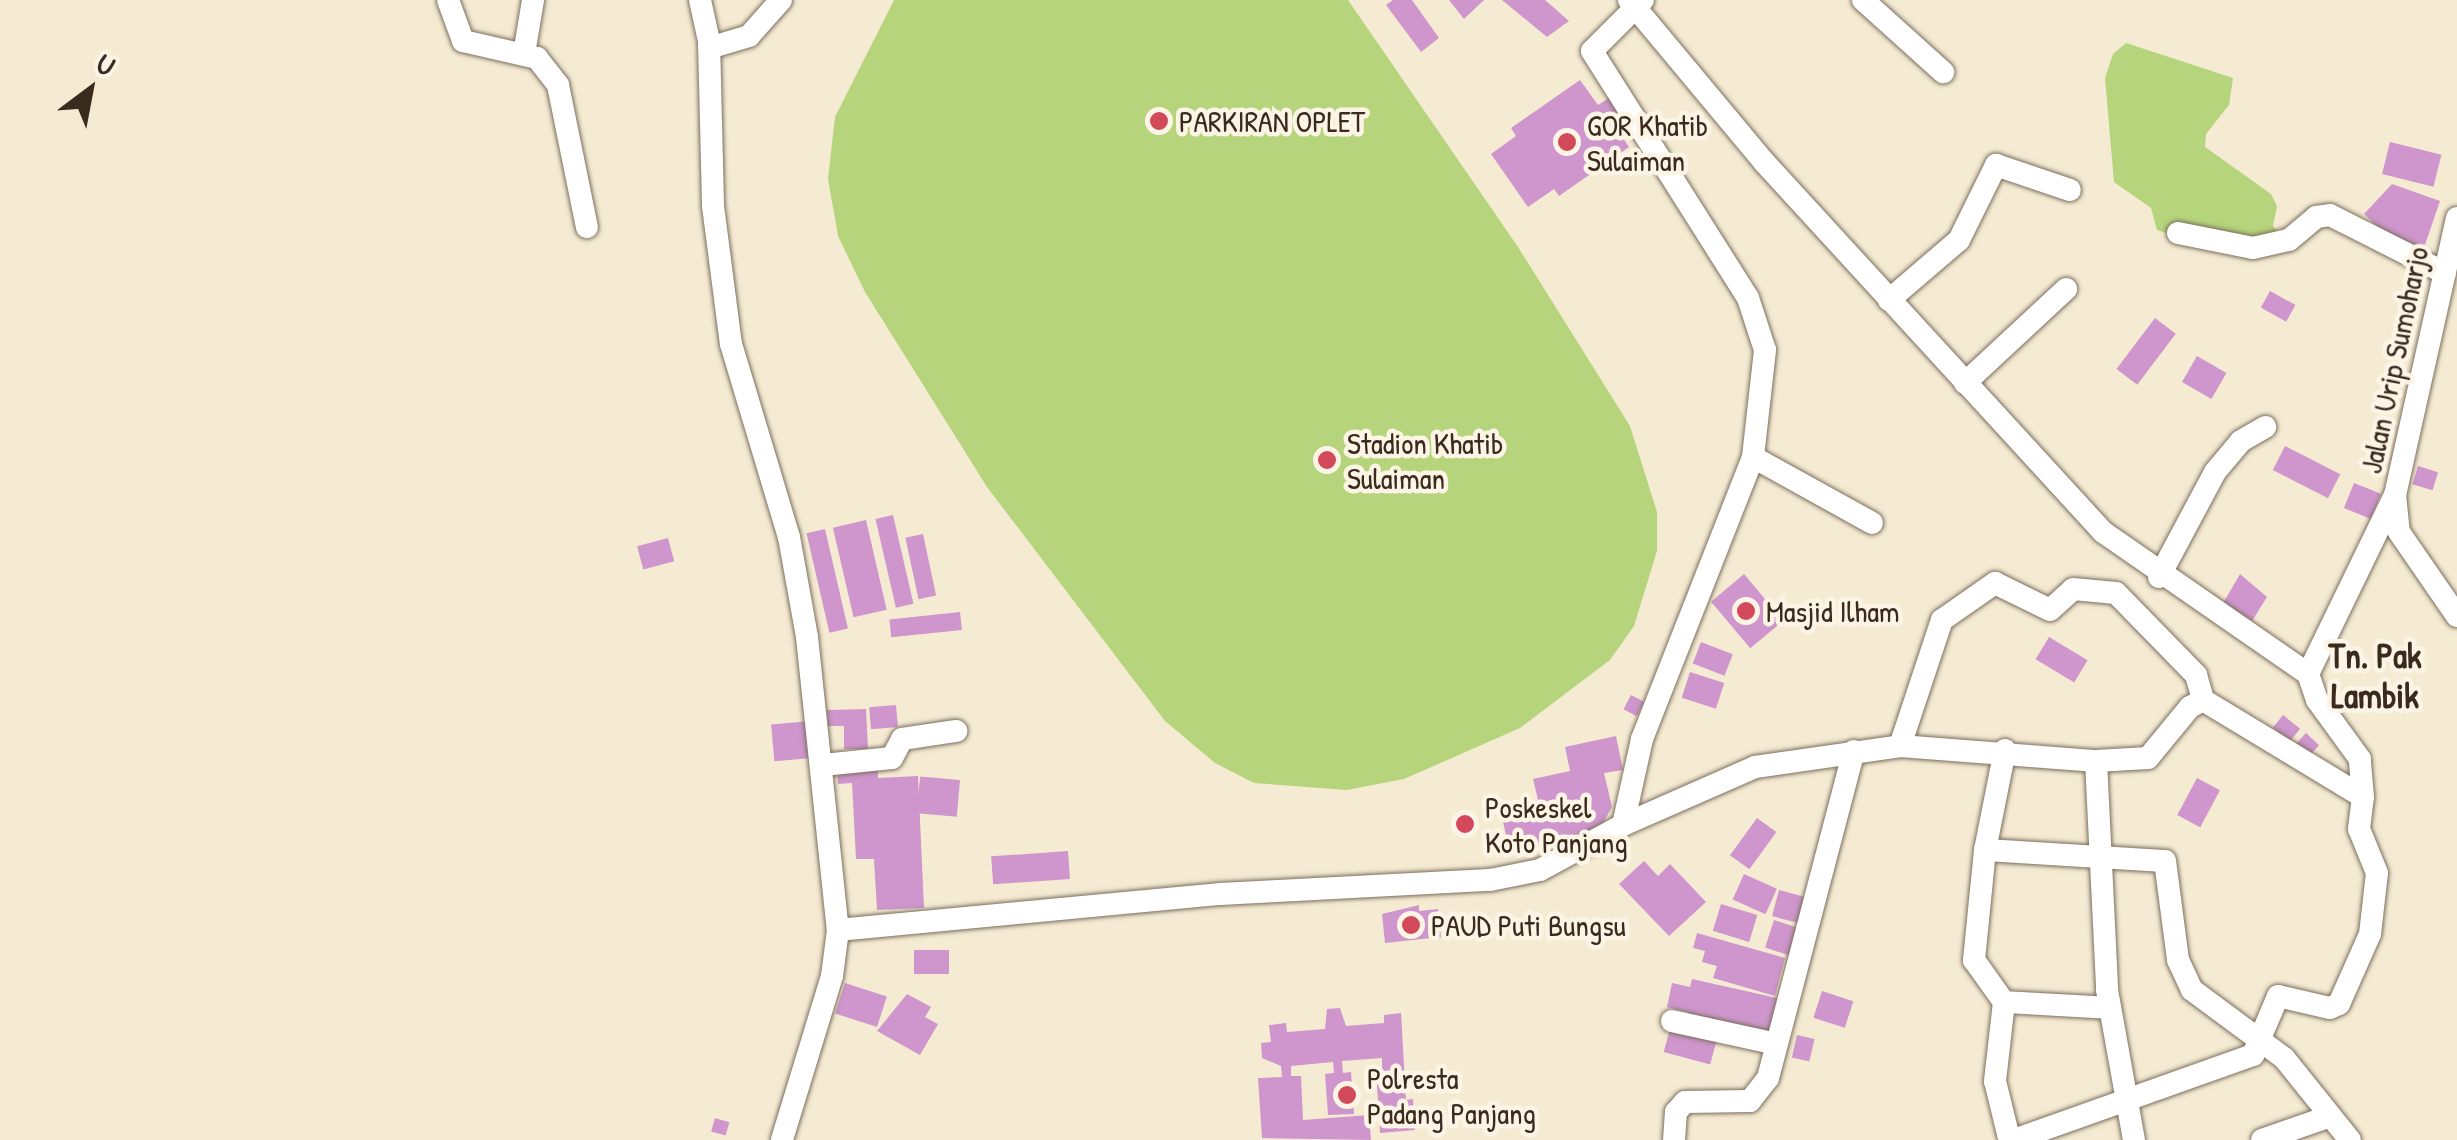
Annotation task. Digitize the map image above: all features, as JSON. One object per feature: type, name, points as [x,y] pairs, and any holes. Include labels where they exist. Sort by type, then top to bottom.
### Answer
[{"type":"street","points":[[448,0],[463,41],[536,58],[558,85],[587,228]]},
{"type":"street","points":[[524,54],[533,0]]},
{"type":"street","points":[[700,0],[709,48],[713,206],[732,344],[789,537],[823,765],[838,930],[832,976],[782,1140]]},
{"type":"street","points":[[709,48],[748,36],[781,0]]},
{"type":"street","points":[[1863,0],[1943,72]]},
{"type":"street","points":[[1624,824],[1642,739],[1753,457],[1766,350],[1761,325],[1684,190],[1592,51],[1636,2],[1888,300],[2103,532],[2159,576],[2308,674],[2317,700],[2360,759],[2359,829],[2377,865],[2366,943],[2339,1004],[2330,1008],[2278,996],[2264,1042],[2254,1055],[2021,1140],[2010,1136],[1994,1073],[2004,1002],[1974,960],[1985,850],[2005,750]]},
{"type":"street","points":[[1888,300],[1959,240],[1996,165],[2070,190]]},
{"type":"street","points":[[2178,233],[2252,248],[2289,240],[2316,218],[2330,215],[2445,273]]},
{"type":"street","name":"Jalan Urip Sumoharjo","points":[[2457,218],[2395,494],[2406,546],[2457,616]]},
{"type":"street","points":[[1965,384],[2066,289]]},
{"type":"street","points":[[2159,576],[2216,472],[2241,442],[2265,427]]},
{"type":"street","points":[[1753,457],[1872,523]]},
{"type":"street","points":[[2308,674],[2395,494]]},
{"type":"street","points":[[1900,746],[1942,620],[1995,582],[2050,610],[2073,589],[2116,594],[2196,675],[2203,700],[2362,798]]},
{"type":"street","points":[[838,930],[1220,894],[1490,880],[1540,870],[1624,824],[1755,768],[1900,746],[2005,750],[2096,762],[2154,755],[2190,707],[2203,700]]},
{"type":"street","points":[[823,765],[892,758],[902,739],[956,731]]},
{"type":"street","points":[[1674,1140],[1676,1112],[1685,1102],[1740,1103],[1760,1094],[1777,1044],[1854,752]]},
{"type":"street","points":[[2096,762],[2098,854],[2110,1008],[2123,1102],[2134,1140]]},
{"type":"street","points":[[1985,850],[2165,861],[2178,960],[2192,990],[2264,1042],[2350,1140]]},
{"type":"street","points":[[2004,1002],[2110,1008]]},
{"type":"street","points":[[1672,1021],[1777,1044]]},
{"type":"street","points":[[2262,1140],[2328,1117]]},
{"type":"green space","points":[[894,0],[1348,0],[1518,247],[1630,426],[1657,512],[1657,551],[1634,626],[1610,660],[1520,728],[1404,779],[1347,790],[1254,783],[1215,763],[1165,721],[987,487],[865,292],[838,236],[828,179],[835,117]]},
{"type":"green space","points":[[2126,43],[2233,78],[2229,105],[2206,134],[2205,147],[2271,194],[2277,206],[2273,226],[2285,239],[2211,247],[2157,230],[2151,208],[2114,182],[2105,78],[2113,54]]},
{"type":"building","points":[[1393,0],[1412,0],[1439,38],[1421,52],[1386,5]]},
{"type":"building","points":[[1449,0],[1484,0],[1464,19]]},
{"type":"building","points":[[1502,0],[1545,0],[1569,21],[1547,37]]},
{"type":"building","name":"GOR Khatib Sulaiman","points":[[1580,80],[1598,105],[1612,96],[1624,114],[1612,122],[1629,147],[1559,196],[1554,189],[1528,207],[1491,154],[1516,136],[1511,128]]},
{"type":"building","points":[[2390,142],[2441,155],[2433,187],[2382,174]]},
{"type":"building","points":[[2392,184],[2440,201],[2418,265],[2364,214]]},
{"type":"building","points":[[2270,291],[2295,305],[2286,322],[2261,308]]},
{"type":"building","points":[[2155,318],[2176,334],[2137,385],[2116,369]]},
{"type":"building","points":[[2197,356],[2226,373],[2211,399],[2182,382]]},
{"type":"building","points":[[2285,446],[2340,474],[2328,498],[2273,470]]},
{"type":"building","points":[[2418,466],[2438,472],[2433,490],[2412,484]]},
{"type":"building","points":[[2354,483],[2381,494],[2371,519],[2344,508]]},
{"type":"building","points":[[893,515],[913,604],[896,608],[875,519]]},
{"type":"building","points":[[866,520],[887,610],[854,617],[833,528]]},
{"type":"building","points":[[825,529],[848,628],[829,633],[806,533]]},
{"type":"building","points":[[923,534],[936,596],[918,599],[905,538]]},
{"type":"building","points":[[668,538],[674,561],[643,569],[637,546]]},
{"type":"building","name":"Masjid Ilham","points":[[1744,574],[1783,621],[1750,648],[1711,602]]},
{"type":"building","points":[[2240,574],[2267,597],[2252,621],[2222,605]]},
{"type":"building","points":[[960,612],[962,630],[891,637],[889,619]]},
{"type":"building","points":[[2049,637],[2088,660],[2074,682],[2036,659]]},
{"type":"building","points":[[1701,642],[1733,654],[1724,676],[1693,663]]},
{"type":"building","points":[[1690,672],[1724,683],[1716,709],[1682,698]]},
{"type":"building","points":[[1631,695],[1644,702],[1637,716],[1623,709]]},
{"type":"building","points":[[896,705],[898,727],[871,729],[869,707]]},
{"type":"building","points":[[866,709],[868,749],[844,749],[844,726],[828,726],[827,710]]},
{"type":"building","points":[[2283,715],[2300,729],[2290,741],[2273,727]]},
{"type":"building","points":[[811,721],[814,758],[774,761],[771,724]]},
{"type":"building","points":[[2306,733],[2319,745],[2310,756],[2296,743]]},
{"type":"building","points":[[1616,736],[1623,770],[1604,773],[1612,807],[1597,834],[1510,853],[1500,808],[1538,800],[1533,779],[1570,771],[1565,747]]},
{"type":"building","points":[[878,768],[878,778],[918,776],[924,908],[877,910],[874,859],[856,859],[852,783],[838,784],[837,770]]},
{"type":"building","points":[[920,777],[960,780],[957,817],[917,813]]},
{"type":"building","points":[[2197,778],[2220,790],[2200,827],[2177,815]]},
{"type":"building","name":"Poskeskel Koto Panjang","points":[[1465,815],[1475,825],[1465,835],[1455,825]]},
{"type":"building","points":[[1757,818],[1776,832],[1749,869],[1730,855]]},
{"type":"building","points":[[1068,851],[1070,879],[993,884],[991,856]]},
{"type":"building","points":[[1644,861],[1658,876],[1670,864],[1706,902],[1669,936],[1619,884]]},
{"type":"building","points":[[1744,874],[1777,889],[1765,914],[1733,900]]},
{"type":"building","points":[[1779,890],[1806,897],[1799,923],[1772,916]]},
{"type":"building","points":[[1721,904],[1757,915],[1749,942],[1713,931]]},
{"type":"building","name":"PAUD Puti Bungsu","points":[[1419,905],[1419,911],[1438,909],[1441,937],[1385,943],[1382,914]]},
{"type":"building","points":[[1774,920],[1798,928],[1789,955],[1765,948]]},
{"type":"building","points":[[1697,933],[1785,958],[1775,996],[1713,978],[1717,966],[1702,962],[1705,951],[1693,948]]},
{"type":"building","points":[[914,950],[949,950],[949,974],[914,974]]},
{"type":"building","points":[[1692,979],[1777,998],[1769,1038],[1686,1020],[1688,1012],[1667,1007],[1672,983],[1690,987]]},
{"type":"building","points":[[845,983],[887,997],[877,1027],[835,1013]]},
{"type":"building","points":[[1822,991],[1853,1001],[1845,1028],[1813,1018]]},
{"type":"building","points":[[907,994],[931,1007],[925,1017],[938,1024],[920,1055],[877,1031]]},
{"type":"building","points":[[1340,1008],[1346,1026],[1384,1023],[1384,1015],[1401,1013],[1406,1100],[1413,1099],[1415,1130],[1380,1133],[1376,1070],[1382,1069],[1382,1058],[1342,1061],[1343,1073],[1351,1072],[1354,1114],[1328,1115],[1325,1074],[1334,1073],[1333,1062],[1291,1066],[1291,1076],[1301,1076],[1303,1120],[1369,1115],[1371,1140],[1262,1138],[1258,1078],[1282,1077],[1281,1066],[1262,1058],[1261,1043],[1271,1042],[1269,1025],[1286,1023],[1287,1032],[1325,1029],[1327,1009]]},
{"type":"building","points":[[1671,1025],[1717,1037],[1710,1064],[1664,1052]]},
{"type":"building","points":[[1797,1035],[1815,1039],[1809,1061],[1792,1057]]},
{"type":"building","points":[[715,1118],[729,1122],[726,1136],[711,1131]]},
{"type":"place","name":"PARKIRAN OPLET","points":[[1159,121]]},
{"type":"place","name":"GOR Khatib Sulaiman","points":[[1567,142]]},
{"type":"place","name":"Stadion Khatib Sulaiman","points":[[1327,460]]},
{"type":"place","name":"Masjid Ilham","points":[[1746,611]]},
{"type":"place","name":"Poskeskel Koto Panjang","points":[[1465,824]]},
{"type":"place","name":"PAUD Puti Bungsu","points":[[1411,925]]},
{"type":"place","name":"Polresta Padang Panjang","points":[[1347,1095]]},
{"type":"district","name":"Tn. Pak Lambik","points":[[2375,676]]}]
